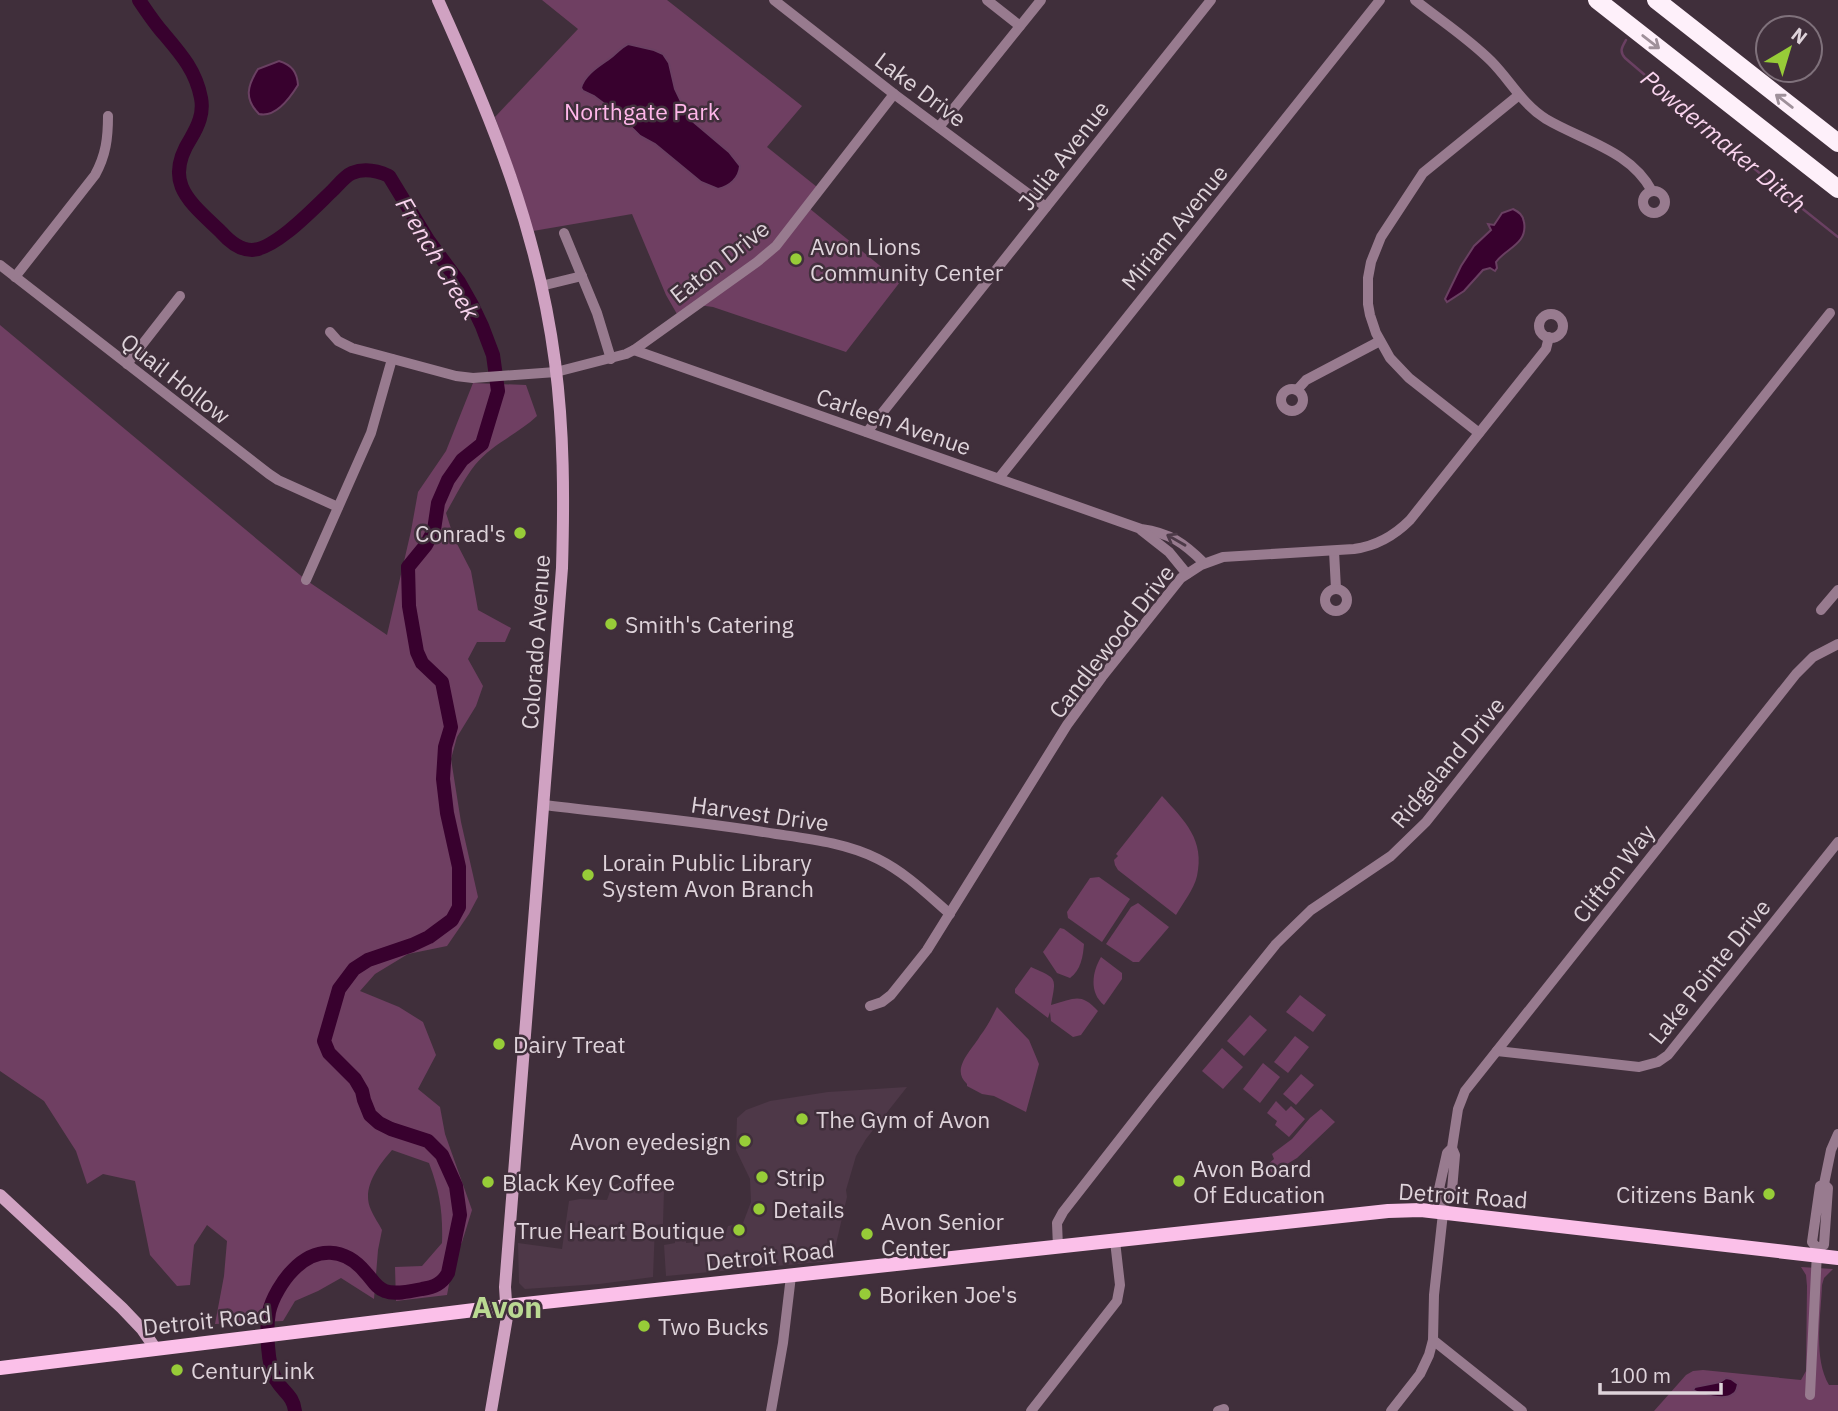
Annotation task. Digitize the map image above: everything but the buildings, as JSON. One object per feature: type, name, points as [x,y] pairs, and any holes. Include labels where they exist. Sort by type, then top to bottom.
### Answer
[{"type":"highway","points":[[1597,0],[1838,188]]},
{"type":"highway","points":[[1656,0],[1838,143]]},
{"type":"main road","name":"Colorado Avenue","points":[[439,0],[488,112],[529,235],[556,372],[563,449],[563,543],[506,1273],[507,1307],[491,1411]]},
{"type":"main road","points":[[0,1195],[122,1308],[155,1348]]},
{"type":"main road","name":"Detroit Road","points":[[0,1368],[507,1307],[1388,1211],[1422,1210],[1817,1252],[1838,1258]]},
{"type":"street","name":"Lake Drive","points":[[774,0],[894,94],[1046,207]]},
{"type":"street","points":[[987,0],[1020,26]]},
{"type":"street","points":[[939,127],[1041,0]]},
{"type":"street","name":"Julia Avenue","points":[[867,432],[1211,0]]},
{"type":"street","name":"Miriam Avenue","points":[[999,478],[1380,0]]},
{"type":"street","points":[[1415,0],[1489,59],[1533,110],[1625,160],[1652,191]]},
{"type":"street","name":"Eaton Drive","points":[[330,332],[347,346],[456,376],[484,378],[556,372],[611,359],[634,350],[776,246],[894,94]]},
{"type":"street","points":[[1479,433],[1409,377],[1390,358],[1370,315],[1367,286],[1373,256],[1385,232],[1427,169],[1519,95]]},
{"type":"street","points":[[15,277],[101,165],[108,143],[108,116]]},
{"type":"street","points":[[564,233],[602,327],[611,359]]},
{"type":"street","name":"Quail Hollow","points":[[0,265],[269,474],[338,507]]},
{"type":"street","points":[[541,286],[582,276]]},
{"type":"street","points":[[127,364],[180,296]]},
{"type":"street","name":"Ridgeland Drive","points":[[1058,1247],[1058,1223],[1063,1212],[1269,953],[1311,910],[1391,856],[1426,822],[1830,313]]},
{"type":"street","name":"Candlewood Drive","points":[[870,1006],[891,995],[927,950],[1071,719],[1177,583],[1205,563],[1232,555],[1334,551],[1368,546],[1389,538],[1410,520],[1546,349],[1549,337]]},
{"type":"street","points":[[1297,390],[1306,380],[1380,341]]},
{"type":"street","name":"Carleen Avenue","points":[[634,350],[1141,529],[1160,532],[1187,547],[1205,563]]},
{"type":"street","points":[[306,580],[373,428],[392,359]]},
{"type":"street","name":"Carleen Avenue","points":[[1141,529],[1169,552],[1187,574]]},
{"type":"street","points":[[1334,551],[1336,589]]},
{"type":"street","points":[[1821,610],[1838,590]]},
{"type":"street","name":"Clifton Way","points":[[1391,1411],[1420,1374],[1433,1340],[1434,1295],[1445,1195],[1440,1189],[1447,1153],[1452,1148],[1465,1091],[1796,674],[1813,657],[1838,645]]},
{"type":"street","name":"Harvest Drive","points":[[543,805],[728,826],[848,847],[892,866],[950,914]]},
{"type":"street","name":"Lake Pointe Drive","points":[[1497,1051],[1639,1067],[1658,1062],[1668,1055],[1838,842]]},
{"type":"street","points":[[1810,1395],[1817,1252],[1812,1242],[1820,1186],[1824,1184],[1831,1150],[1838,1134]]},
{"type":"street","points":[[1031,1411],[1117,1301],[1120,1285],[1115,1241]]},
{"type":"street","points":[[771,1411],[791,1276]]},
{"type":"street","points":[[1433,1340],[1522,1411]]},
{"type":"shaded area","points":[[628,44],[663,54],[669,63],[675,89],[689,118],[729,152],[740,166],[736,178],[730,184],[718,189],[701,182],[655,144],[640,136],[619,115],[583,91],[581,88],[589,75]]},
{"type":"shaded area","points":[[279,61],[293,70],[298,85],[277,110],[259,114],[249,98],[251,81],[258,69]]},
{"type":"shaded area","points":[[1513,209],[1523,217],[1524,229],[1520,241],[1500,257],[1495,271],[1490,268],[1483,270],[1464,291],[1447,302],[1445,299],[1461,266],[1474,246],[1491,230],[1488,224],[1494,225],[1502,213]]},
{"type":"shaded area","points":[[907,1087],[856,1156],[846,1190],[847,1197],[832,1261],[666,1276],[664,1245],[675,1243],[676,1222],[685,1224],[686,1243],[724,1239],[728,1226],[743,1223],[751,1202],[750,1179],[736,1150],[737,1118],[746,1110],[770,1101],[828,1092]]},
{"type":"shaded area","points":[[641,1179],[664,1190],[663,1224],[655,1225],[653,1277],[525,1289],[519,1283],[518,1243],[562,1249],[569,1201],[607,1200],[612,1186]]},
{"type":"shaded area","points":[[1726,1378],[1738,1384],[1735,1392],[1729,1396],[1713,1397],[1693,1390],[1695,1387],[1720,1382]]},
{"type":"green space","name":"Northgate Park","points":[[542,0],[667,0],[802,106],[767,147],[817,187],[804,204],[900,282],[846,352],[713,307],[691,304],[677,314],[666,295],[632,214],[533,231],[495,117],[578,29]]},
{"type":"green space","points":[[0,325],[306,580],[387,635],[418,492],[446,451],[473,383],[526,385],[537,416],[475,465],[446,513],[454,538],[471,571],[478,610],[511,628],[505,642],[477,642],[468,659],[483,686],[476,706],[457,737],[451,759],[461,822],[478,897],[447,946],[408,954],[375,974],[360,991],[399,1007],[423,1022],[436,1055],[418,1089],[440,1107],[445,1134],[472,1210],[454,1258],[447,1295],[396,1301],[395,1267],[422,1266],[442,1243],[442,1222],[438,1193],[429,1163],[392,1150],[372,1178],[368,1194],[371,1210],[382,1230],[374,1299],[341,1278],[295,1301],[283,1321],[215,1324],[227,1241],[207,1225],[194,1245],[190,1285],[177,1286],[150,1255],[135,1181],[103,1174],[87,1184],[76,1151],[44,1101],[0,1071]]},
{"type":"green space","points":[[1162,796],[1191,832],[1198,852],[1196,881],[1176,915],[1118,870],[1114,860]]},
{"type":"green space","points":[[1099,877],[1130,899],[1102,942],[1068,918],[1067,912],[1090,878]]},
{"type":"green space","points":[[1138,903],[1169,927],[1139,962],[1133,962],[1106,944],[1131,907]]},
{"type":"green space","points":[[1060,928],[1084,944],[1079,967],[1070,978],[1057,973],[1043,952]]},
{"type":"green space","points":[[1101,957],[1122,973],[1122,979],[1104,1005],[1094,988],[1096,969]]},
{"type":"green space","points":[[1031,967],[1053,980],[1051,1005],[1082,999],[1098,1011],[1081,1035],[1073,1037],[1051,1021],[1050,1012],[1048,1018],[1015,993]]},
{"type":"green space","points":[[1300,995],[1326,1015],[1313,1032],[1286,1012]]},
{"type":"green space","points":[[997,1007],[1029,1040],[1039,1064],[1026,1112],[994,1096],[982,1094],[967,1086],[962,1078],[964,1060]]},
{"type":"green space","points":[[1250,1015],[1267,1030],[1244,1056],[1227,1041]]},
{"type":"green space","points":[[1295,1036],[1309,1047],[1288,1073],[1274,1062]]},
{"type":"green space","points":[[1222,1048],[1243,1067],[1223,1089],[1202,1071]]},
{"type":"green space","points":[[1263,1063],[1280,1077],[1260,1103],[1243,1089]]},
{"type":"green space","points":[[1301,1074],[1314,1085],[1296,1105],[1283,1094]]},
{"type":"green space","points":[[1276,1101],[1286,1111],[1291,1106],[1305,1119],[1289,1137],[1275,1125],[1277,1121],[1267,1113]]},
{"type":"green space","points":[[1321,1109],[1335,1122],[1297,1158],[1272,1173],[1266,1166],[1274,1159],[1272,1154],[1292,1139]]},
{"type":"green space","points":[[1801,1267],[1833,1269],[1824,1278],[1822,1285],[1819,1350],[1829,1385],[1838,1385],[1838,1411],[1654,1411],[1686,1375],[1693,1371],[1801,1380],[1806,1371],[1807,1286],[1806,1275]]},
{"type":"waterway","name":"French Creek","points":[[139,0],[187,63],[199,88],[201,114],[179,167],[184,191],[199,211],[231,242],[252,250],[262,248],[283,235],[349,174],[366,170],[389,176],[472,305],[493,355],[498,391],[482,444],[462,460],[448,480],[438,503],[434,530],[408,567],[409,606],[417,652],[422,663],[442,682],[451,727],[445,747],[443,779],[447,813],[459,867],[459,907],[452,920],[429,937],[368,960],[354,969],[339,989],[324,1041],[329,1053],[355,1079],[370,1115],[391,1129],[428,1141],[442,1155],[456,1186],[460,1215],[448,1273],[434,1286],[404,1292],[385,1291],[377,1286],[358,1264],[340,1254],[330,1253],[311,1257],[289,1274],[270,1307],[268,1337],[273,1373],[290,1398],[295,1411]]},
{"type":"waterway","name":"Powdermaker Ditch","points":[[1626,40],[1622,47],[1625,58],[1838,237]]},
{"type":"place","name":"Avon Lions Community Center","points":[[796,259]]},
{"type":"place","name":"Conrad's","points":[[520,533]]},
{"type":"place","name":"Smith's Catering","points":[[611,624]]},
{"type":"place","name":"Lorain Public Library System Avon Branch","points":[[588,875]]},
{"type":"place","name":"Dairy Treat","points":[[499,1044]]},
{"type":"place","name":"The Gym of Avon","points":[[802,1119]]},
{"type":"place","name":"Avon eyedesign","points":[[745,1141]]},
{"type":"place","name":"Strip","points":[[762,1177]]},
{"type":"place","name":"Avon Board Of Education","points":[[1179,1181]]},
{"type":"place","name":"Black Key Coffee","points":[[488,1182]]},
{"type":"place","name":"Citizens Bank","points":[[1769,1194]]},
{"type":"place","name":"Details","points":[[759,1209]]},
{"type":"place","name":"True Heart Boutique","points":[[739,1230]]},
{"type":"place","name":"Avon Senior Center","points":[[867,1234]]},
{"type":"place","name":"Boriken Joe's","points":[[865,1294]]},
{"type":"place","name":"Two Bucks","points":[[644,1326]]},
{"type":"place","name":"CenturyLink","points":[[177,1370]]},
{"type":"district","name":"Avon","points":[[507,1306]]}]
